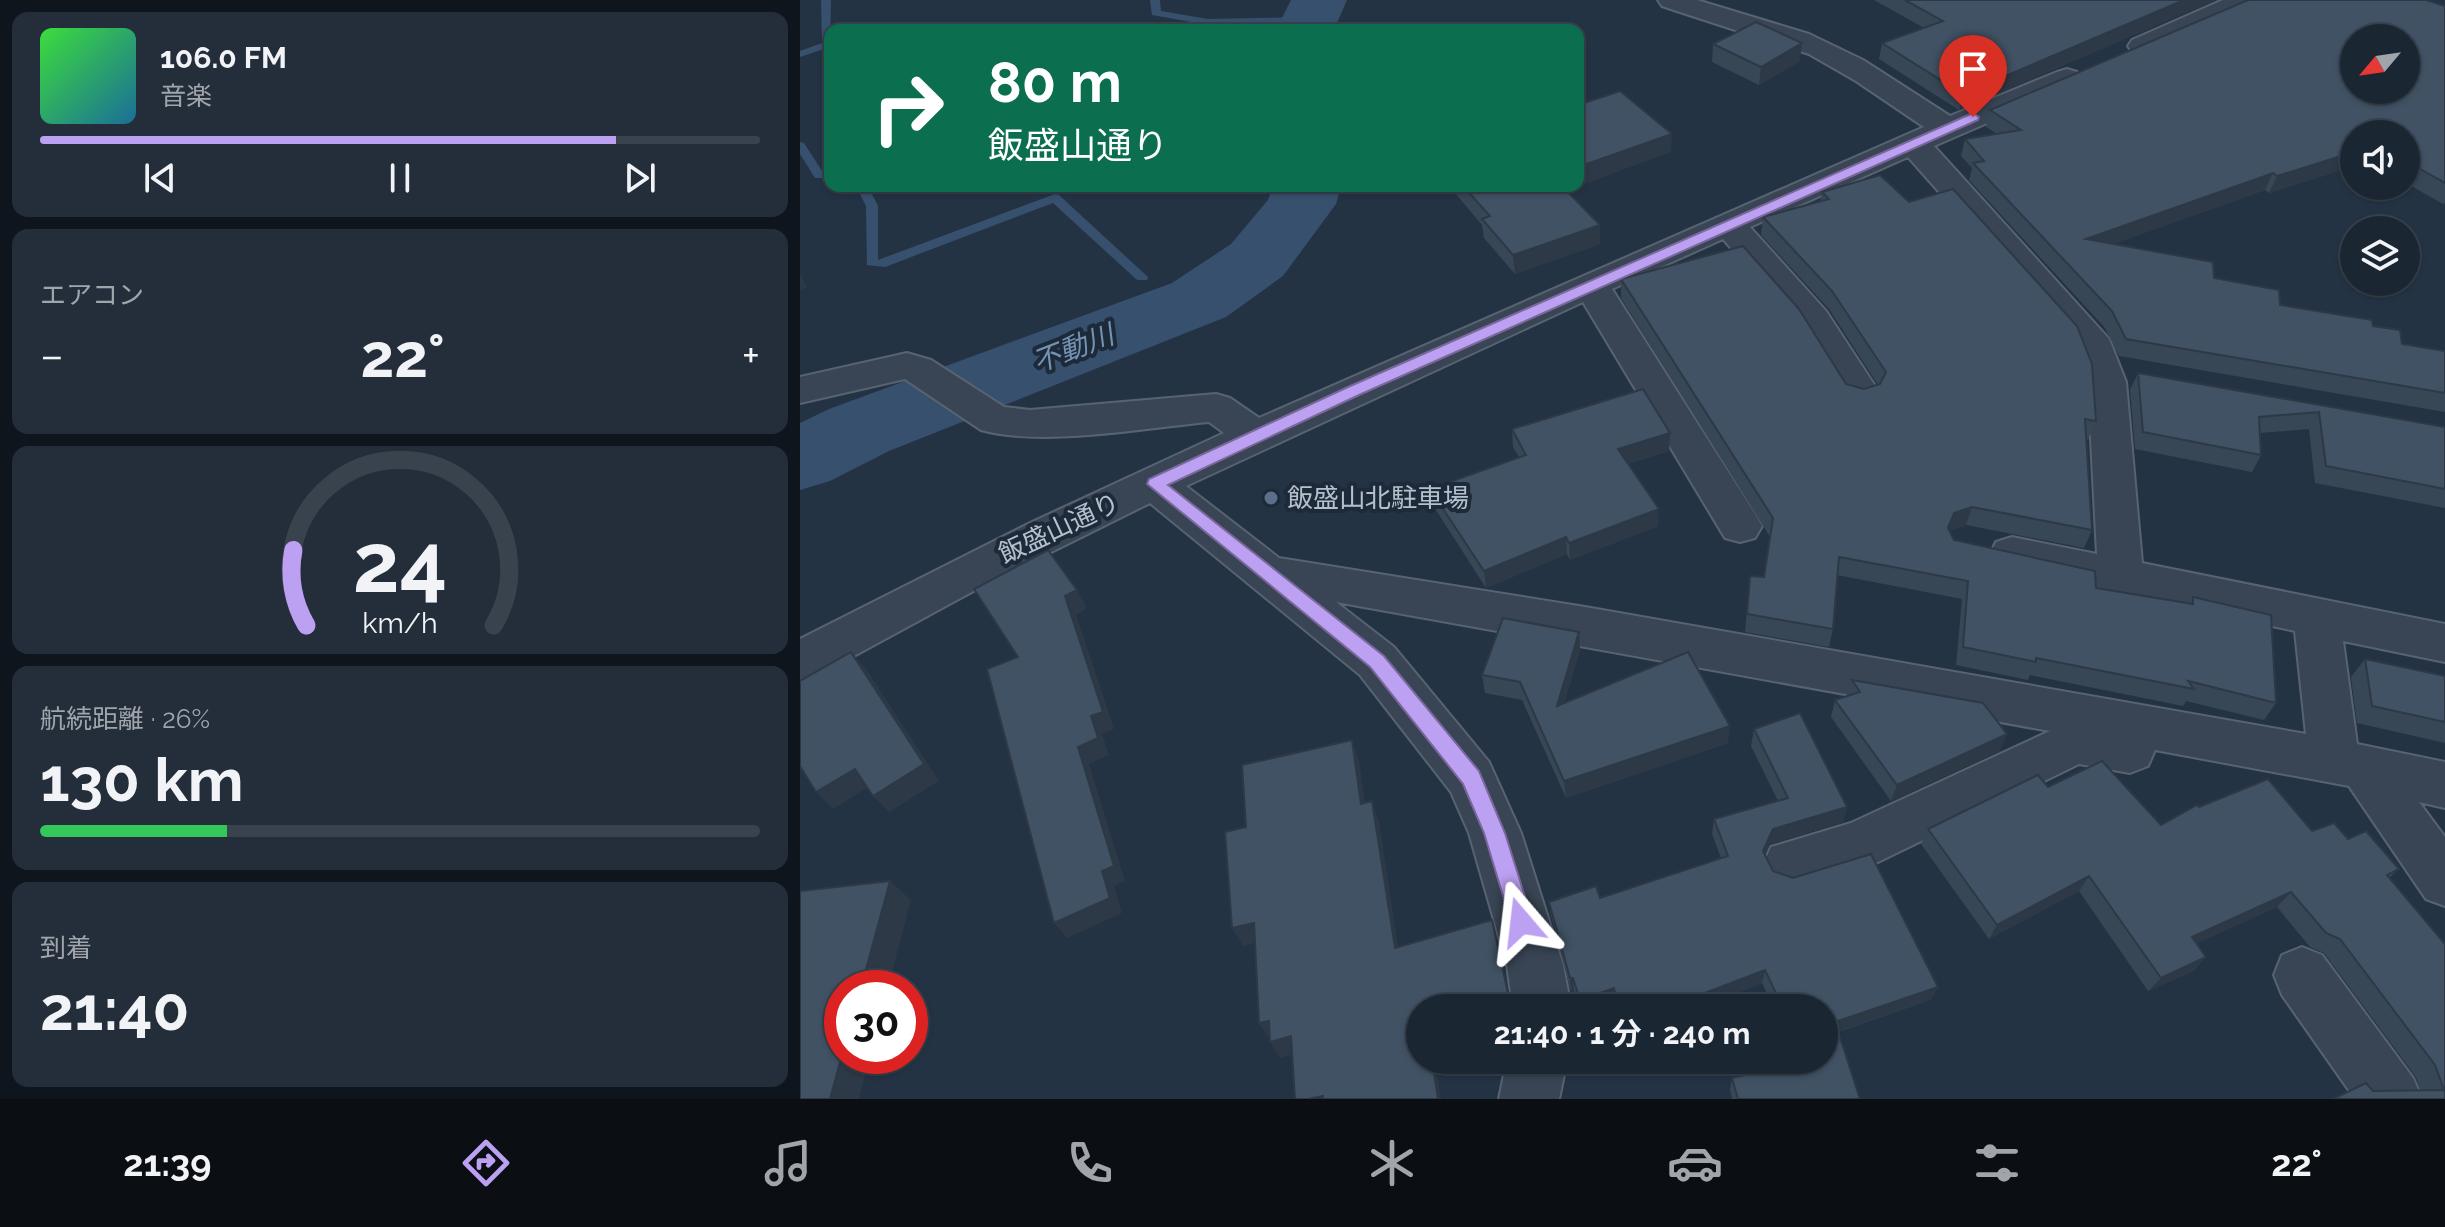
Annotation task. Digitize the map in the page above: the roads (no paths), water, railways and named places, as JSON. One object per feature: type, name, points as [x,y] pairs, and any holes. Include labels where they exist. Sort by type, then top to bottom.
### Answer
[{"type":"street","points":[[1672,0],[1703,13],[1780,34],[1838,57],[1947,128]]},
{"type":"street","name":"飯盛山通り","points":[[800,662],[933,588],[1255,435],[1728,224],[2246,0]]},
{"type":"street","points":[[1912,144],[2090,339],[2107,382],[2121,576]]},
{"type":"street","points":[[1728,224],[1813,319],[1859,392]]},
{"type":"street","points":[[1591,285],[1740,526]]},
{"type":"street","points":[[800,390],[887,368],[907,366],[917,369],[995,420],[1030,424],[1216,408],[1255,435]]},
{"type":"street","points":[[2102,369],[2148,377]]},
{"type":"street","points":[[1155,484],[1377,661],[1471,778],[1495,833],[1535,965],[1540,994]]},
{"type":"street","points":[[1967,545],[2445,643]]},
{"type":"street","points":[[1266,573],[1585,626],[2361,775]]},
{"type":"street","points":[[2317,616],[2361,775],[2445,881]]},
{"type":"street","points":[[1790,865],[1859,845],[2076,742],[2445,785]]},
{"type":"street","points":[[2302,975],[2392,1099]]},
{"type":"street","points":[[1529,1099],[1534,1074]]},
{"type":"waterway","points":[[826,0],[827,24]]},
{"type":"waterway","points":[[1155,0],[1156,13],[1208,22],[1308,20]]},
{"type":"waterway","name":"不動川","points":[[1308,24],[1319,0]]},
{"type":"waterway","points":[[800,54],[824,46]]},
{"type":"waterway","points":[[800,145],[819,175],[824,175]]},
{"type":"waterway","points":[[865,192],[872,206],[872,262],[880,264],[1055,198],[1142,277]]},
{"type":"waterway","name":"不動川","points":[[800,459],[859,430],[1199,300],[1257,260],[1301,204],[1305,192]]},
{"type":"place","name":"飯盛山北駐車場","points":[[1271,498]]}]
